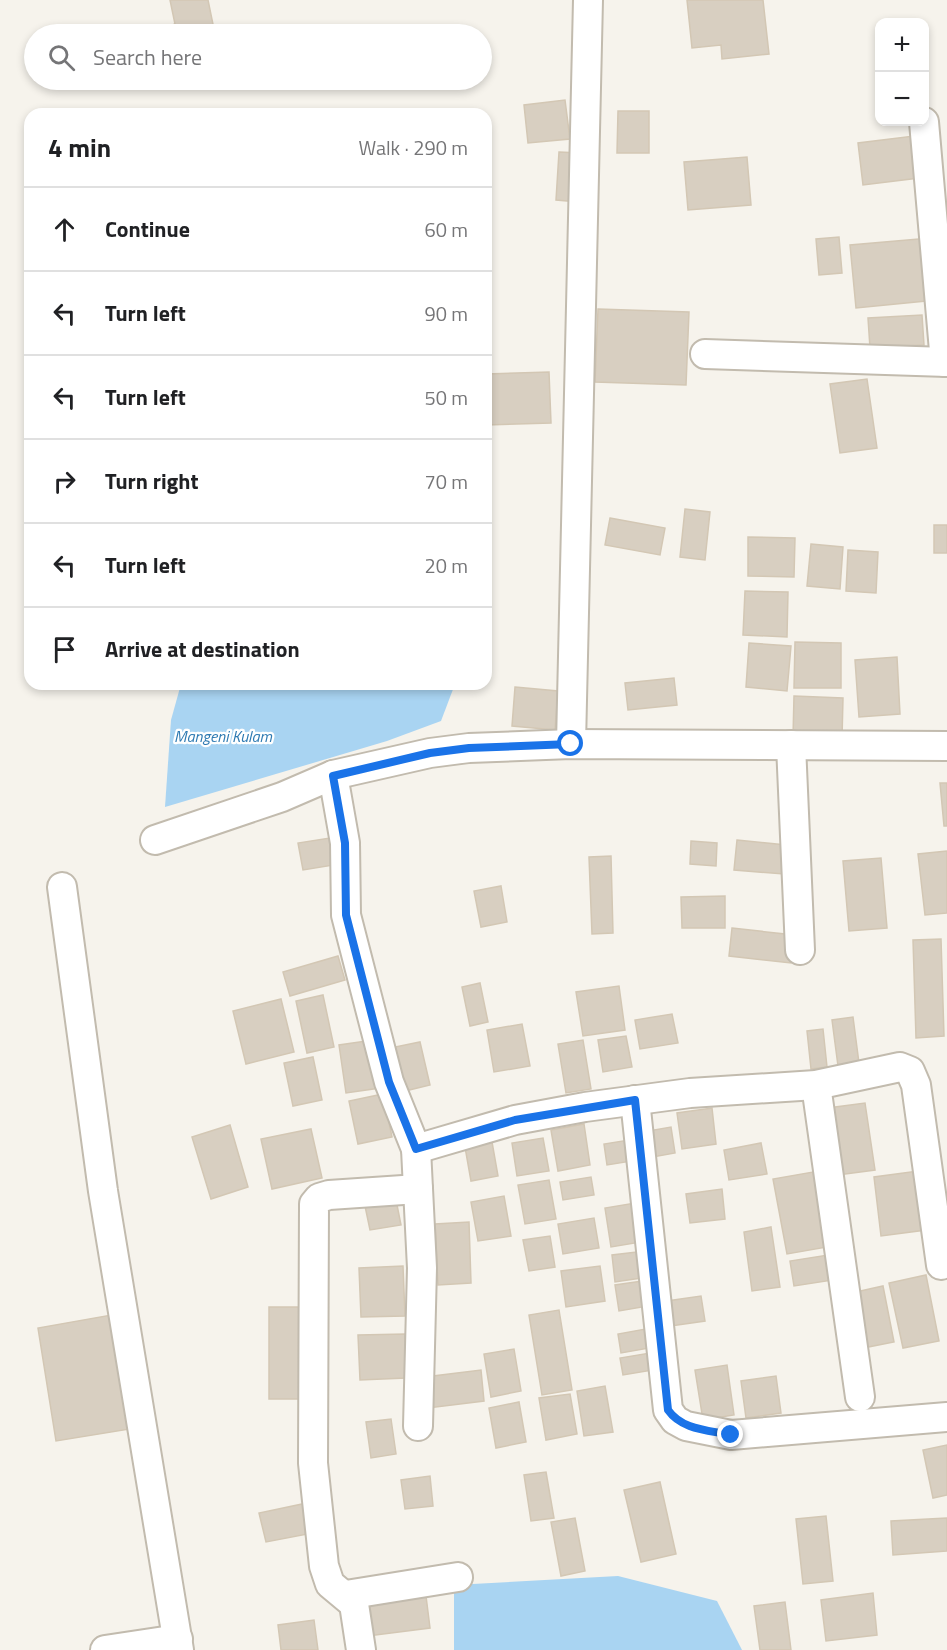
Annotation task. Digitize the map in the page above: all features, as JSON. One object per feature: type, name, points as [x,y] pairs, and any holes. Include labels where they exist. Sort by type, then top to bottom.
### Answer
[{"type":"street","points":[[571,744],[588,0]]},
{"type":"street","points":[[705,354],[946,362],[924,126]]},
{"type":"street","points":[[155,840],[333,776],[440,751],[571,744],[947,746]]},
{"type":"street","points":[[791,745],[800,950]]},
{"type":"street","points":[[333,776],[345,843],[346,915],[389,1082],[416,1149],[422,1268],[418,1426]]},
{"type":"street","points":[[62,887],[103,1191],[179,1645],[105,1650]]},
{"type":"street","points":[[416,1149],[515,1120],[635,1100],[816,1085],[900,1067],[910,1071],[916,1085],[942,1265]]},
{"type":"street","points":[[816,1085],[860,1397]]},
{"type":"street","points":[[635,1100],[668,1410],[675,1420],[686,1426],[731,1435],[947,1417]]},
{"type":"street","points":[[361,1650],[354,1604],[330,1584],[324,1566],[313,1463],[314,1204],[318,1198],[329,1195],[418,1189]]},
{"type":"street","points":[[346,1595],[458,1577]]},
{"type":"water","name":"Mangeni Kulam","points":[[179,690],[453,690],[441,721],[387,741],[165,807],[171,720]]},
{"type":"water","points":[[618,1576],[717,1601],[742,1650],[454,1650],[454,1585]]},
{"type":"building","points":[[170,0],[208,0],[213,24],[175,24]]},
{"type":"building","points":[[687,0],[763,0],[769,54],[722,59],[721,45],[692,48]]},
{"type":"building","points":[[565,100],[570,139],[528,143],[524,105]]},
{"type":"building","points":[[618,111],[649,111],[649,153],[617,153]]},
{"type":"building","points":[[914,136],[919,178],[863,185],[858,143]]},
{"type":"building","points":[[559,152],[580,153],[578,202],[556,200]]},
{"type":"building","points":[[747,157],[751,205],[688,210],[684,162]]},
{"type":"building","points":[[839,237],[842,273],[819,275],[816,239]]},
{"type":"building","points":[[930,238],[936,300],[856,308],[850,245]]},
{"type":"building","points":[[598,309],[689,312],[686,385],[595,382]]},
{"type":"building","points":[[922,315],[924,345],[870,348],[868,318]]},
{"type":"building","points":[[549,372],[551,423],[492,425],[492,374]]},
{"type":"building","points":[[867,379],[877,448],[840,453],[830,384]]},
{"type":"building","points":[[685,509],[710,512],[705,560],[680,557]]},
{"type":"building","points":[[610,518],[665,528],[660,555],[605,545]]},
{"type":"building","points":[[934,525],[947,525],[947,553],[934,553]]},
{"type":"building","points":[[748,537],[795,538],[794,577],[748,576]]},
{"type":"building","points":[[811,544],[843,547],[840,589],[807,586]]},
{"type":"building","points":[[848,550],[878,552],[876,593],[846,591]]},
{"type":"building","points":[[745,591],[788,592],[787,637],[743,635]]},
{"type":"building","points":[[795,642],[841,643],[841,688],[794,688]]},
{"type":"building","points":[[749,643],[791,646],[787,691],[746,687]]},
{"type":"building","points":[[897,657],[900,714],[859,717],[855,660]]},
{"type":"building","points":[[674,678],[677,705],[628,710],[625,683]]},
{"type":"building","points":[[515,687],[558,691],[555,730],[512,726]]},
{"type":"building","points":[[794,696],[843,698],[842,739],[793,737]]},
{"type":"building","points":[[940,783],[947,783],[947,826],[944,826]]},
{"type":"building","points":[[336,837],[340,864],[303,870],[298,843]]},
{"type":"building","points":[[737,840],[786,845],[784,874],[734,870]]},
{"type":"building","points":[[691,841],[717,843],[716,866],[690,864]]},
{"type":"building","points":[[947,851],[947,913],[925,915],[918,854]]},
{"type":"building","points":[[611,856],[613,933],[592,934],[589,857]]},
{"type":"building","points":[[881,858],[887,928],[849,931],[843,861]]},
{"type":"building","points":[[501,886],[507,922],[481,927],[474,891]]},
{"type":"building","points":[[725,896],[725,928],[682,928],[681,897]]},
{"type":"building","points":[[732,928],[794,935],[791,963],[729,956]]},
{"type":"building","points":[[941,939],[944,1036],[916,1038],[913,940]]},
{"type":"building","points":[[338,956],[345,980],[290,996],[283,972]]},
{"type":"building","points":[[480,983],[488,1022],[470,1026],[462,987]]},
{"type":"building","points":[[619,986],[625,1030],[583,1036],[576,992]]},
{"type":"building","points":[[323,995],[334,1047],[307,1053],[296,1001]]},
{"type":"building","points":[[281,999],[294,1052],[246,1064],[233,1011]]},
{"type":"building","points":[[672,1014],[678,1043],[640,1049],[635,1020]]},
{"type":"building","points":[[853,1017],[859,1063],[838,1066],[832,1020]]},
{"type":"building","points":[[522,1024],[530,1066],[494,1072],[487,1030]]},
{"type":"building","points":[[823,1029],[827,1067],[811,1069],[807,1031]]},
{"type":"building","points":[[626,1036],[632,1067],[603,1072],[598,1040]]},
{"type":"building","points":[[373,1040],[380,1088],[346,1093],[339,1045]]},
{"type":"building","points":[[583,1040],[591,1089],[566,1093],[558,1044]]},
{"type":"building","points":[[420,1042],[430,1085],[405,1091],[395,1047]]},
{"type":"building","points":[[313,1057],[322,1100],[293,1106],[284,1063]]},
{"type":"building","points":[[383,1094],[392,1137],[358,1144],[349,1101]]},
{"type":"building","points":[[865,1103],[875,1170],[838,1175],[828,1108]]},
{"type":"building","points":[[712,1108],[716,1144],[682,1149],[677,1113]]},
{"type":"building","points":[[584,1124],[590,1165],[558,1171],[551,1130]]},
{"type":"building","points":[[230,1125],[248,1187],[211,1199],[192,1137]]},
{"type":"building","points":[[671,1127],[675,1153],[653,1157],[648,1131]]},
{"type":"building","points":[[311,1129],[322,1178],[272,1189],[261,1139]]},
{"type":"building","points":[[543,1138],[549,1171],[517,1176],[512,1143]]},
{"type":"building","points":[[635,1139],[638,1160],[607,1165],[604,1144]]},
{"type":"building","points":[[492,1142],[498,1176],[471,1181],[465,1147]]},
{"type":"building","points":[[761,1143],[767,1174],[729,1180],[724,1150]]},
{"type":"building","points":[[918,1171],[926,1230],[881,1236],[874,1177]]},
{"type":"building","points":[[813,1172],[827,1247],[787,1254],[773,1179]]},
{"type":"building","points":[[591,1177],[594,1195],[563,1200],[560,1182]]},
{"type":"building","points":[[549,1180],[556,1219],[525,1224],[518,1185]]},
{"type":"building","points":[[722,1189],[725,1219],[690,1223],[686,1194]]},
{"type":"building","points":[[504,1196],[511,1236],[478,1241],[471,1202]]},
{"type":"building","points":[[396,1200],[401,1225],[370,1230],[365,1206]]},
{"type":"building","points":[[641,1202],[647,1241],[611,1247],[605,1208]]},
{"type":"building","points":[[594,1218],[599,1248],[563,1254],[558,1224]]},
{"type":"building","points":[[469,1222],[471,1283],[438,1285],[435,1224]]},
{"type":"building","points":[[771,1227],[780,1287],[752,1291],[744,1232]]},
{"type":"building","points":[[550,1236],[555,1267],[529,1271],[523,1240]]},
{"type":"building","points":[[645,1251],[648,1277],[615,1282],[612,1255]]},
{"type":"building","points":[[828,1255],[833,1280],[794,1286],[790,1261]]},
{"type":"building","points":[[403,1266],[405,1316],[361,1317],[359,1268]]},
{"type":"building","points":[[600,1266],[605,1301],[566,1307],[561,1271]]},
{"type":"building","points":[[926,1275],[939,1341],[903,1348],[889,1283]]},
{"type":"building","points":[[649,1280],[654,1305],[619,1311],[615,1285]]},
{"type":"building","points":[[883,1286],[894,1342],[863,1348],[851,1293]]},
{"type":"building","points":[[701,1296],[705,1321],[671,1326],[667,1301]]},
{"type":"building","points":[[269,1307],[308,1307],[308,1399],[269,1399]]},
{"type":"building","points":[[559,1310],[572,1390],[542,1395],[529,1315]]},
{"type":"building","points":[[117,1314],[136,1428],[56,1441],[38,1328]]},
{"type":"building","points":[[651,1328],[655,1347],[621,1353],[618,1334]]},
{"type":"building","points":[[405,1334],[406,1378],[360,1380],[358,1335]]},
{"type":"building","points":[[514,1349],[521,1391],[491,1397],[484,1354]]},
{"type":"building","points":[[656,1352],[659,1369],[623,1375],[620,1358]]},
{"type":"building","points":[[727,1365],[734,1415],[703,1420],[695,1370]]},
{"type":"building","points":[[481,1370],[484,1401],[428,1408],[425,1377]]},
{"type":"building","points":[[776,1376],[781,1413],[746,1418],[741,1381]]},
{"type":"building","points":[[605,1386],[613,1432],[584,1436],[577,1391]]},
{"type":"building","points":[[570,1394],[577,1434],[546,1440],[539,1398]]},
{"type":"building","points":[[519,1402],[526,1442],[496,1448],[489,1408]]},
{"type":"building","points":[[391,1419],[396,1454],[371,1458],[366,1422]]},
{"type":"building","points":[[947,1445],[947,1495],[933,1498],[923,1450]]},
{"type":"building","points":[[546,1472],[554,1518],[531,1521],[524,1475]]},
{"type":"building","points":[[430,1476],[433,1506],[405,1509],[401,1480]]},
{"type":"building","points":[[660,1482],[676,1554],[641,1562],[624,1490]]},
{"type":"building","points":[[307,1503],[313,1533],[266,1542],[259,1513]]},
{"type":"building","points":[[826,1516],[833,1581],[803,1584],[796,1519]]},
{"type":"building","points":[[575,1518],[585,1571],[561,1576],[551,1522]]},
{"type":"building","points":[[947,1518],[947,1551],[893,1555],[891,1521]]},
{"type":"building","points":[[873,1593],[877,1635],[826,1641],[821,1600]]},
{"type":"building","points":[[426,1596],[430,1628],[368,1636],[364,1603]]},
{"type":"building","points":[[785,1602],[791,1650],[760,1650],[754,1606]]},
{"type":"building","points":[[314,1620],[318,1650],[281,1650],[278,1625]]},
{"type":"route","points":[[571,744],[469,748],[430,753],[333,776],[345,843],[346,915],[389,1082],[416,1149],[515,1120],[635,1100],[668,1410],[675,1420],[686,1426],[731,1435]]}]
